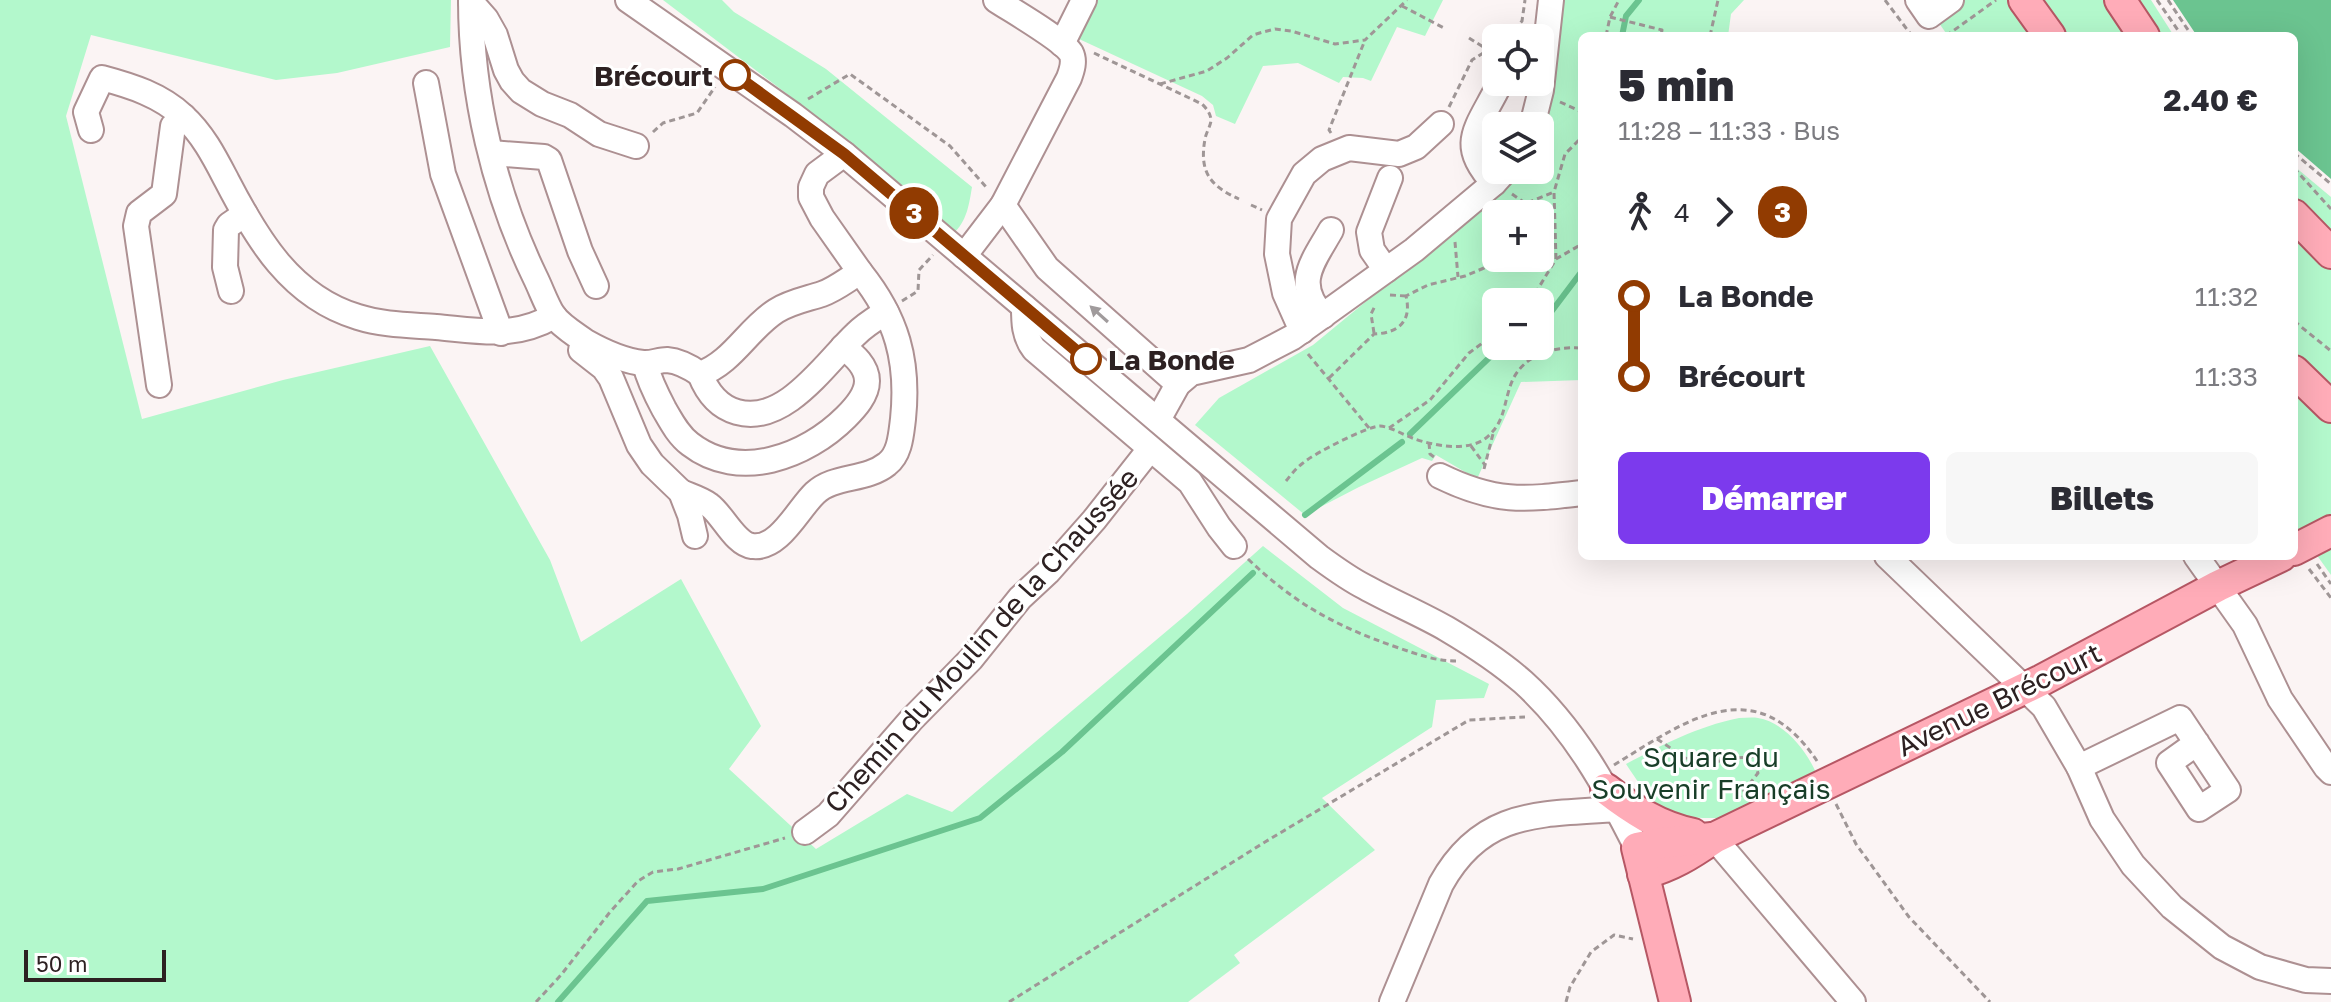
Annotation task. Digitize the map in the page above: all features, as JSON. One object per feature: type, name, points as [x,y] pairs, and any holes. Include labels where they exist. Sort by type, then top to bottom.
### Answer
[{"type":"main road","points":[[2024,0],[2047,32]]},
{"type":"main road","points":[[2120,0],[2141,32]]},
{"type":"main road","points":[[2298,219],[2331,253]]},
{"type":"main road","points":[[2298,374],[2329,401]]},
{"type":"main road","name":"Avenue Brécourt","points":[[2299,559],[2330,530]]},
{"type":"main road","name":"Avenue Brécourt","points":[[1640,861],[1666,868],[1714,838],[2026,687],[2218,586],[2296,560]]},
{"type":"main road","points":[[1612,799],[1678,831],[1714,838]]},
{"type":"main road","points":[[1640,861],[1675,1002]]},
{"type":"street","points":[[628,0],[844,154],[1319,557],[1344,574],[1446,628],[1497,661],[1524,683],[1576,742],[1612,799],[1640,861]]},
{"type":"street","points":[[964,256],[1003,205],[1069,78],[1073,63],[1067,50],[996,0]]},
{"type":"street","points":[[1067,50],[1084,0]]},
{"type":"street","points":[[1536,112],[1541,90],[1551,0]]},
{"type":"street","points":[[1918,0],[1929,16],[1951,0]]},
{"type":"street","points":[[471,1],[491,27],[506,70],[521,91],[542,104],[570,115],[599,134],[636,146]]},
{"type":"street","points":[[471,1],[474,66],[491,153],[519,244],[554,316],[578,336],[611,354],[645,364],[666,360],[681,363],[700,374],[716,400],[728,409],[743,414],[759,413],[798,393],[827,367],[864,326],[886,312]]},
{"type":"street","points":[[91,130],[86,112],[102,78],[141,89],[159,98],[184,117],[203,139],[275,262],[292,280],[356,317],[376,322],[501,333],[536,327],[554,316]]},
{"type":"street","points":[[426,83],[443,174],[501,333]]},
{"type":"street","points":[[159,385],[136,226],[139,213],[164,194],[173,126],[184,117]]},
{"type":"street","points":[[1482,119],[1472,146],[1482,170]]},
{"type":"street","points":[[1298,334],[1277,254],[1279,219],[1304,174],[1322,159],[1349,148],[1399,154],[1416,147],[1441,124]]},
{"type":"street","points":[[491,153],[549,160],[580,251],[596,286]]},
{"type":"street","points":[[578,336],[581,350],[604,368],[611,378],[639,445],[652,464],[681,492],[711,506],[745,545],[762,546],[772,541],[823,487],[885,466],[894,457],[899,443],[905,397],[903,355],[886,312],[811,197],[811,187],[817,174],[844,154]]},
{"type":"street","points":[[1386,270],[1372,250],[1369,232],[1390,178]]},
{"type":"street","points":[[1158,420],[1178,384],[1191,373],[1249,360],[1298,334],[1386,270],[1491,184]]},
{"type":"street","points":[[1003,205],[1047,268],[1178,384]]},
{"type":"street","points":[[231,291],[225,267],[226,230],[245,214]]},
{"type":"street","points":[[1384,219],[1379,230],[1386,270]]},
{"type":"street","points":[[1323,316],[1307,290],[1308,273],[1331,230]]},
{"type":"street","points":[[1320,269],[1317,279],[1324,303],[1323,316]]},
{"type":"street","points":[[700,374],[714,369],[777,310],[833,289],[860,272]]},
{"type":"street","name":"Chemin du Moulin de la Chaussée","points":[[805,832],[828,815],[911,720],[971,659],[1020,598],[1048,572],[1094,520],[1150,449],[1034,349],[1025,331],[1024,307]]},
{"type":"street","points":[[645,364],[657,396],[679,433],[690,444],[706,454],[725,460],[766,462],[790,455],[815,442],[836,427],[864,394],[867,380],[864,369],[856,357],[843,347]]},
{"type":"street","points":[[1150,449],[1190,482],[1234,546]]},
{"type":"street","points":[[1439,468],[1478,493],[1517,498],[1578,493]]},
{"type":"street","points":[[681,492],[695,536]]},
{"type":"street","points":[[1891,560],[2044,707],[2079,767],[2102,819],[2133,865],[2172,907],[2222,947],[2260,967],[2306,980],[2331,981]]},
{"type":"street","points":[[2199,560],[2245,625],[2280,699],[2331,772]]},
{"type":"street","points":[[2079,767],[2180,718],[2197,743]]},
{"type":"street","points":[[1392,1002],[1441,884],[1463,851],[1493,828],[1513,820],[1612,799]]},
{"type":"street","points":[[1714,838],[1853,1002]]},
{"type":"path","points":[[1338,153],[1329,130],[1365,40],[1407,0]]},
{"type":"path","points":[[1520,24],[1525,0]]},
{"type":"path","points":[[1607,32],[1619,0]]},
{"type":"path","points":[[1711,32],[1718,0]]},
{"type":"path","points":[[1885,0],[1909,32]]},
{"type":"path","points":[[1952,32],[1996,0]]},
{"type":"path","points":[[2157,0],[2179,32]]},
{"type":"path","points":[[2168,0],[2189,32]]},
{"type":"path","points":[[1402,6],[1444,28]]},
{"type":"path","points":[[1610,17],[1662,32]]},
{"type":"path","points":[[1160,84],[1207,71],[1253,35],[1275,29],[1335,44],[1365,40]]},
{"type":"path","points":[[1469,38],[1482,45]]},
{"type":"path","points":[[1067,50],[1087,50],[1209,110],[1211,120],[1202,153],[1204,165],[1212,182],[1224,193],[1239,199]]},
{"type":"path","points":[[1441,124],[1472,60],[1482,54]]},
{"type":"path","points":[[807,99],[850,74],[950,146],[1003,205]]},
{"type":"path","points":[[636,146],[663,123],[697,113],[716,86]]},
{"type":"path","points":[[1556,259],[1554,192],[1565,154],[1578,141]]},
{"type":"path","points":[[2298,156],[2331,184]]},
{"type":"path","points":[[2298,172],[2331,209]]},
{"type":"path","points":[[1534,200],[1554,192]]},
{"type":"path","points":[[1538,288],[1556,259],[1578,246]]},
{"type":"path","points":[[1388,295],[1406,296],[1428,285],[1482,269]]},
{"type":"path","points":[[886,312],[918,291],[919,270]]},
{"type":"path","points":[[1329,378],[1374,334],[1386,334],[1404,321],[1408,314],[1406,296]]},
{"type":"path","points":[[1374,334],[1371,314],[1379,300]]},
{"type":"path","points":[[2298,324],[2331,351]]},
{"type":"path","points":[[1298,334],[1369,428]]},
{"type":"path","points":[[1389,428],[1430,400],[1469,353],[1482,343]]},
{"type":"path","points":[[1286,481],[1304,461],[1369,428],[1379,426],[1429,443],[1478,444],[1494,430],[1504,414],[1512,380],[1525,364],[1553,348],[1578,348]]},
{"type":"path","points":[[1478,493],[1494,430]]},
{"type":"path","points":[[1429,443],[1430,454],[1439,468]]},
{"type":"path","points":[[1471,446],[1485,465]]},
{"type":"path","points":[[2299,559],[2331,584]]},
{"type":"path","points":[[2299,559],[2331,598]]},
{"type":"path","points":[[1252,563],[1305,607],[1355,632],[1436,661],[1497,661]]},
{"type":"path","points":[[1009,1002],[1265,842],[1469,720],[1554,714]]},
{"type":"path","points":[[1657,739],[1699,767],[1730,758],[1752,757],[1758,773],[1739,799]]},
{"type":"path","points":[[536,1002],[638,881],[653,872],[678,869],[805,832]]},
{"type":"path","points":[[1566,1002],[1570,987],[1591,952],[1614,935],[1638,939]]},
{"type":"green space","points":[[0,0],[451,0],[450,47],[337,73],[276,80],[91,35],[66,116],[142,419],[283,380],[430,346],[550,560],[581,642],[681,579],[761,726],[729,769],[816,849],[907,794],[952,812],[1263,546],[1343,608],[1489,684],[1484,698],[1436,700],[1432,727],[1322,798],[1375,850],[1234,955],[1240,963],[1188,1002],[0,1002]]},
{"type":"green space","points":[[663,0],[722,0],[734,12],[826,69],[972,187],[967,212],[958,229],[953,234],[799,103]]},
{"type":"green space","points":[[1096,0],[1443,0],[1425,36],[1397,27],[1371,81],[1343,77],[1339,83],[1298,63],[1263,66],[1235,124],[1216,116],[1213,105],[1202,96],[1079,39]]},
{"type":"green space","points":[[1562,0],[1744,0],[1731,14],[1729,32],[1578,32],[1578,380],[1521,382],[1477,479],[1436,455],[1432,461],[1422,458],[1305,515],[1195,425],[1219,398],[1313,345],[1482,206],[1482,272],[1554,272],[1554,200],[1490,200],[1509,184],[1554,184],[1554,112],[1548,112],[1554,96]]},
{"type":"green space","points":[[1923,0],[2151,0],[2171,32],[1945,32]]},
{"type":"green space","points":[[2298,169],[2331,197],[2331,575],[2298,529]]},
{"type":"green space","name":"Square du Souvenir Français","points":[[1739,718],[1758,718],[1777,725],[1801,747],[1816,773],[1719,818],[1700,818],[1663,808],[1645,792],[1626,764],[1694,731]]},
{"type":"shaded area","points":[[2173,0],[2331,0],[2331,179],[2298,150],[2298,32],[2194,32]]},
{"type":"waterway","points":[[1623,32],[1626,16],[1639,0]]},
{"type":"waterway","points":[[1554,308],[1578,276]]},
{"type":"waterway","points":[[1410,434],[1487,360]]},
{"type":"waterway","points":[[1305,515],[1402,442]]},
{"type":"waterway","points":[[558,1002],[647,901],[763,889],[980,818],[1062,752],[1253,573]]},
{"type":"bus line","name":"3","points":[[735,75],[844,154],[1086,359]]},
{"type":"place","name":"Brécourt","points":[[735,75]]},
{"type":"place","name":"La Bonde","points":[[1086,359]]}]
